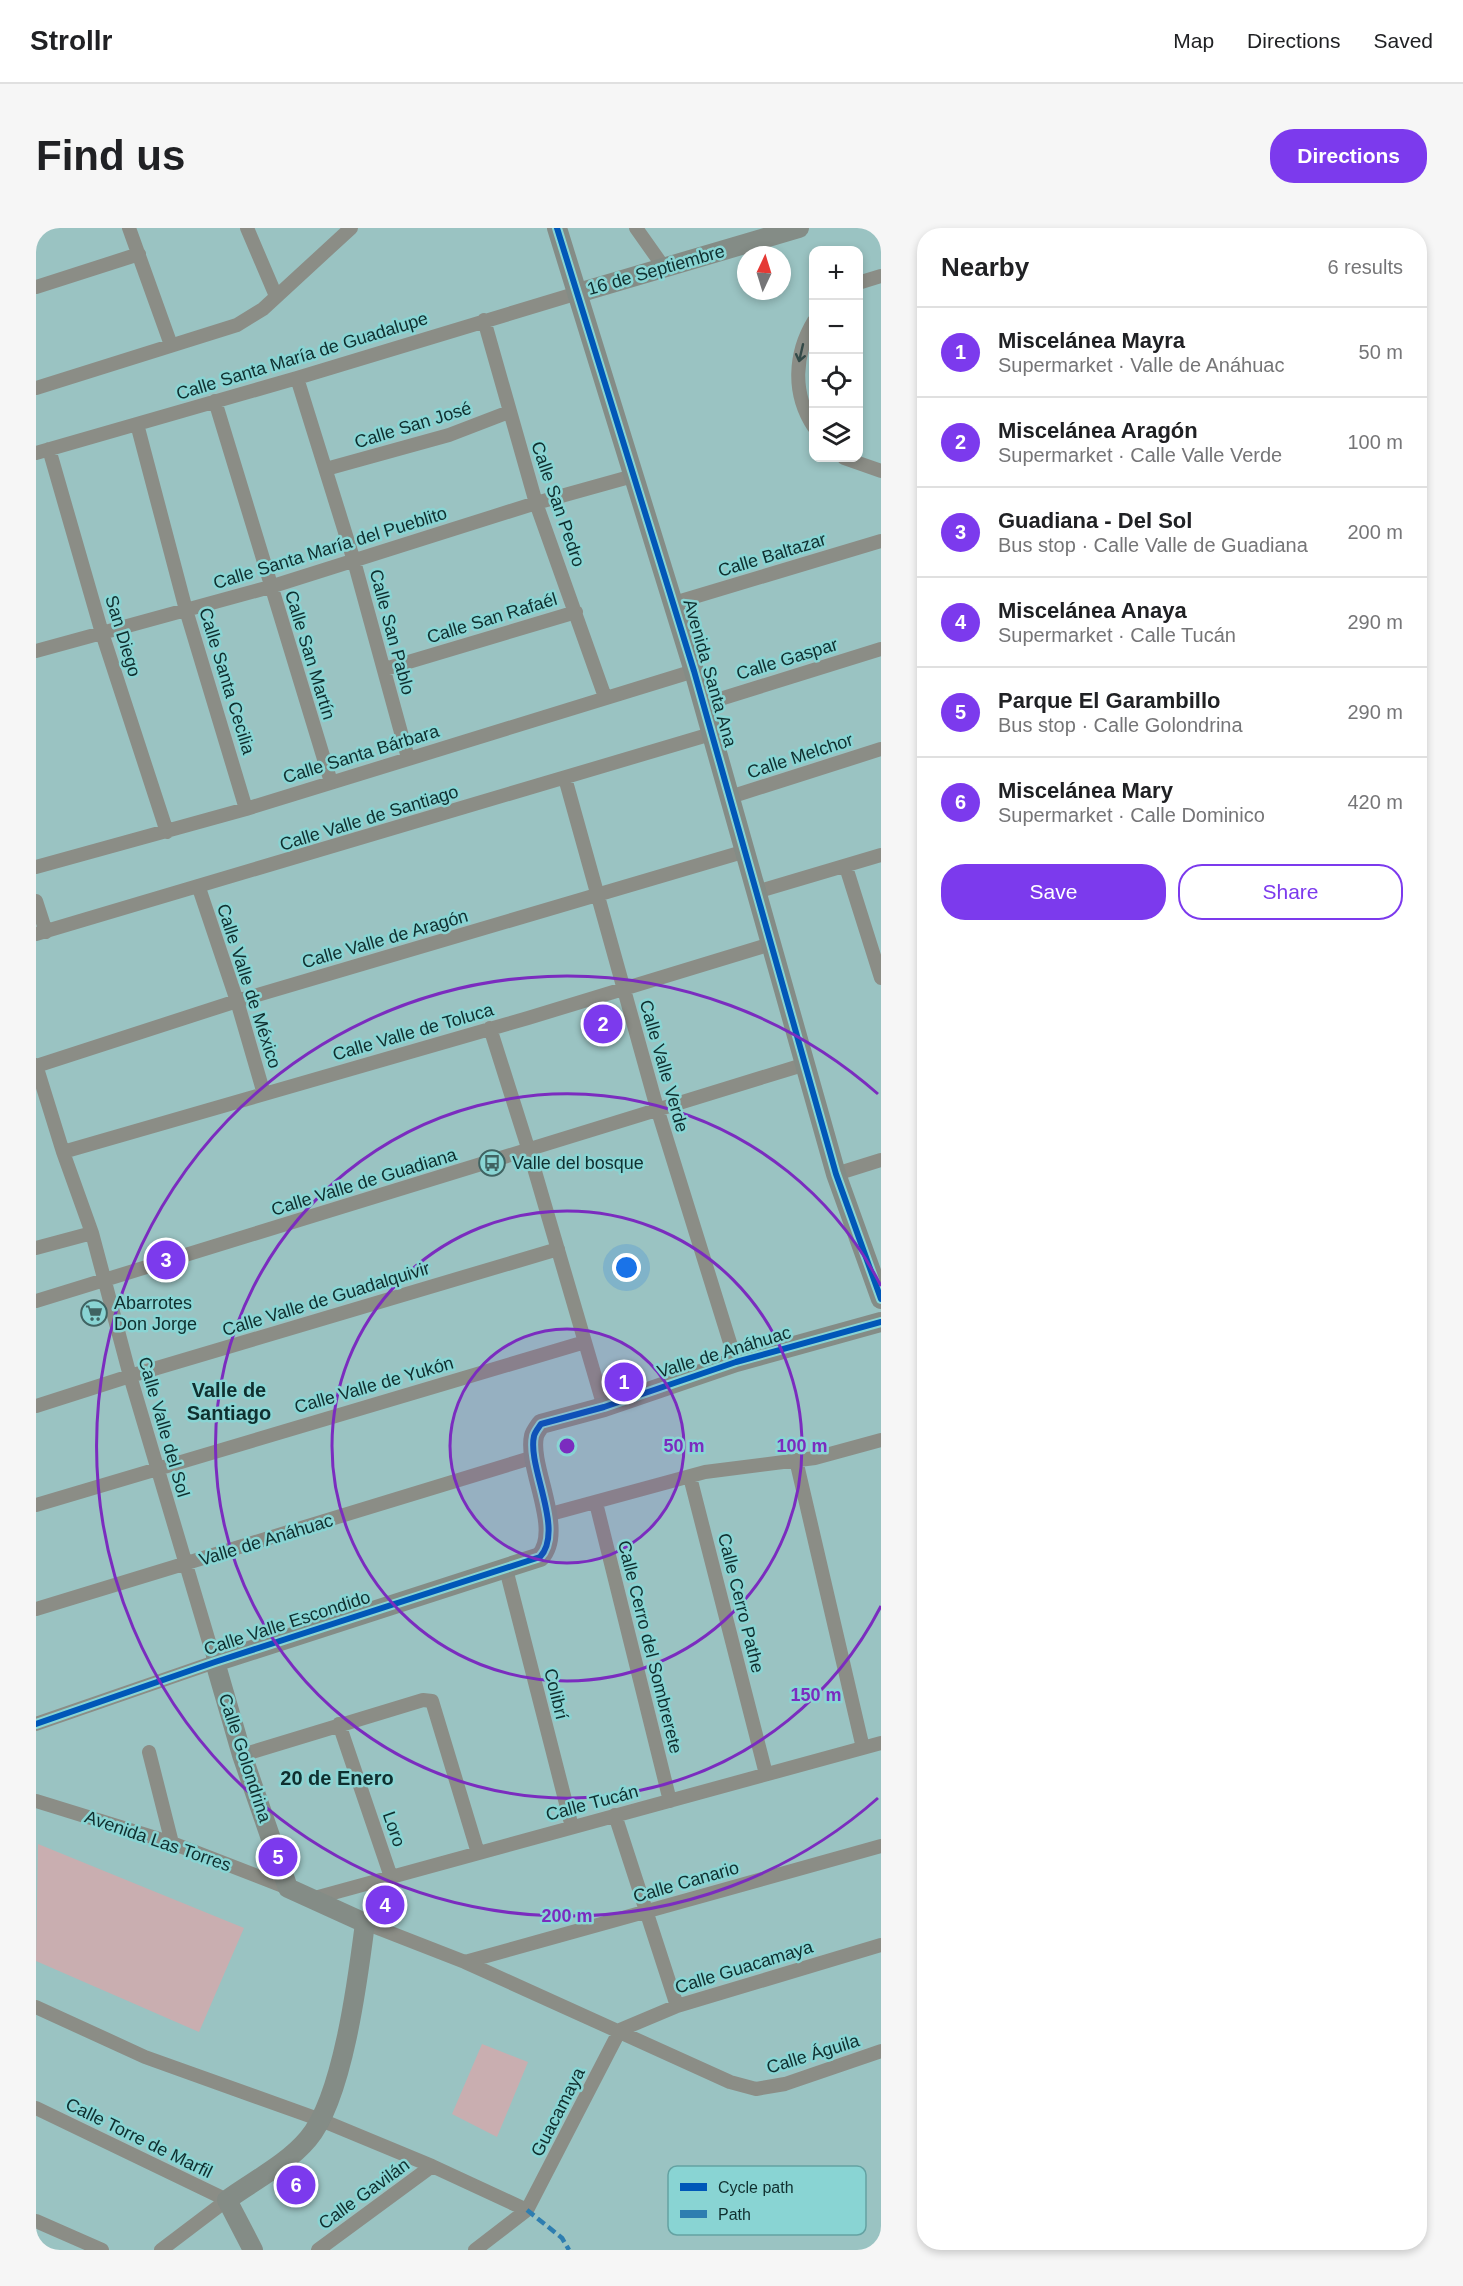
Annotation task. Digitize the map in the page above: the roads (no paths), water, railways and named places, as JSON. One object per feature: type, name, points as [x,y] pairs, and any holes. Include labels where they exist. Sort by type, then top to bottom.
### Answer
[{"type":"street","points":[[129,228],[171,345]]},
{"type":"street","points":[[247,228],[276,296]]},
{"type":"street","points":[[36,388],[237,325],[263,309],[351,228]]},
{"type":"street","name":"16 de Septiembre","points":[[557,228],[579,293],[665,268],[756,234],[800,228]]},
{"type":"street","points":[[636,228],[665,268]]},
{"type":"street","points":[[36,287],[139,254]]},
{"type":"street","points":[[863,281],[881,276]]},
{"type":"street","name":"Calle Santa María de Guadalupe","points":[[43,451],[579,293]]},
{"type":"street","name":"Avenida Santa Ana","points":[[579,293],[704,704],[836,1174],[881,1299]]},
{"type":"street","name":"Calle San Pedro","points":[[484,320],[536,503],[605,697]]},
{"type":"street","points":[[809,329],[798,370],[802,404],[809,419]]},
{"type":"street","name":"Calle San Pablo","points":[[297,378],[354,561],[408,758]]},
{"type":"street","name":"Calle San Martín","points":[[215,401],[331,782]]},
{"type":"street","name":"Calle San José","points":[[326,469],[449,435],[509,412]]},
{"type":"street","name":"Calle Santa Cecilia","points":[[137,424],[186,610],[246,809]]},
{"type":"street","name":"San Diego","points":[[43,451],[167,831]]},
{"type":"street","points":[[855,462],[881,471]]},
{"type":"street","name":"Calle Santa María del Pueblito","points":[[36,651],[270,587],[536,503],[633,476]]},
{"type":"street","name":"Calle Baltazar","points":[[674,603],[881,541]]},
{"type":"street","name":"Calle San Rafaél","points":[[385,669],[576,612]]},
{"type":"street","name":"Calle Gaspar","points":[[704,704],[881,649]]},
{"type":"street","name":"Calle Santa Bárbara","points":[[36,867],[246,809],[694,670]]},
{"type":"street","name":"Calle Valle de Santiago","points":[[41,933],[199,888],[711,734]]},
{"type":"street","name":"Calle Melchor","points":[[730,797],[881,749]]},
{"type":"street","name":"Calle Valle Verde","points":[[565,778],[657,1108],[736,1362]]},
{"type":"street","name":"Calle Valle de Aragón","points":[[36,1066],[237,1001],[746,851]]},
{"type":"street","points":[[756,892],[881,855]]},
{"type":"street","points":[[846,867],[878,959],[881,978]]},
{"type":"street","name":"Calle Valle de México","points":[[199,888],[237,1001],[264,1094]]},
{"type":"street","points":[[36,901],[41,933]]},
{"type":"street","name":"Calle Valle de Toluca","points":[[63,1152],[771,944]]},
{"type":"street","points":[[490,1028],[529,1151],[604,1407]]},
{"type":"street","name":"Calle Valle de Guadiana","points":[[36,1301],[806,1064]]},
{"type":"street","name":"Calle Valle del Sol","points":[[36,1066],[92,1233],[130,1376],[215,1662]]},
{"type":"street","points":[[836,1174],[881,1160]]},
{"type":"street","points":[[36,1248],[92,1233]]},
{"type":"street","name":"Calle Valle de Guadalquivir","points":[[36,1406],[558,1249]]},
{"type":"street","name":"Valle de Anáhuac","points":[[36,1609],[534,1457],[534,1436],[541,1424],[604,1407],[736,1362],[881,1322]]},
{"type":"street","name":"Calle Valle de Yukón","points":[[36,1505],[585,1342]]},
{"type":"street","points":[[534,1457],[543,1486],[547,1515],[690,1477],[796,1460],[881,1440]]},
{"type":"street","points":[[796,1460],[863,1748]]},
{"type":"street","name":"Calle Cerro Pathe","points":[[690,1477],[766,1774]]},
{"type":"street","name":"Calle Cerro del Sombrerete","points":[[596,1503],[670,1800]]},
{"type":"street","name":"Calle Valle Escondido","points":[[36,1724],[215,1662],[540,1557],[546,1550],[547,1515]]},
{"type":"street","name":"Colibrí","points":[[506,1569],[572,1827]]},
{"type":"street","name":"Calle Golondrina","points":[[215,1662],[242,1755],[288,1888]]},
{"type":"street","points":[[242,1755],[423,1700],[432,1701],[478,1853]]},
{"type":"street","name":"Loro","points":[[339,1724],[391,1877]]},
{"type":"street","name":"Calle Tucán","points":[[312,1899],[881,1743]]},
{"type":"street","points":[[149,1752],[172,1843]]},
{"type":"street","name":"Avenida Las Torres","points":[[36,1801],[172,1843],[288,1888],[365,1923]]},
{"type":"street","points":[[615,1815],[648,1912],[676,2006]]},
{"type":"street","name":"Calle Canario","points":[[465,1962],[881,1846]]},
{"type":"street","points":[[161,2250],[292,2153],[307,2140],[321,2121],[340,2065],[365,1923],[465,1962],[620,2030]]},
{"type":"street","name":"Calle Guacamaya","points":[[620,2030],[676,2006],[881,1945]]},
{"type":"street","points":[[36,2007],[145,2057],[321,2121],[432,2166],[527,2210],[475,2250]]},
{"type":"street","name":"Calle Águila","points":[[620,2030],[730,2082],[756,2089],[785,2084],[881,2051]]},
{"type":"street","name":"Guacamaya","points":[[527,2210],[620,2030]]},
{"type":"street","name":"Calle Torre de Marfil","points":[[36,2109],[227,2200]]},
{"type":"street","name":"Calle Gavilán","points":[[318,2250],[432,2166]]},
{"type":"street","points":[[227,2200],[253,2250]]},
{"type":"street","points":[[37,2222],[102,2250]]},
{"type":"place","name":"Miscelánea Aragón","points":[[603,1024]]},
{"type":"place","name":"Valle del bosque","points":[[492,1163]]},
{"type":"place","name":"Guadiana - Del Sol","points":[[166,1260]]},
{"type":"place","name":"Abarrotes Don Jorge","points":[[94,1313]]},
{"type":"place","name":"Miscelánea Mayra","points":[[624,1382]]},
{"type":"place","name":"Parque El Garambillo","points":[[278,1857]]},
{"type":"place","name":"Miscelánea Anaya","points":[[385,1905]]},
{"type":"place","name":"Miscelánea Mary","points":[[296,2185]]},
{"type":"district","name":"Valle de Santiago","points":[[229,1402]]},
{"type":"district","name":"20 de Enero","points":[[337,1778]]}]
